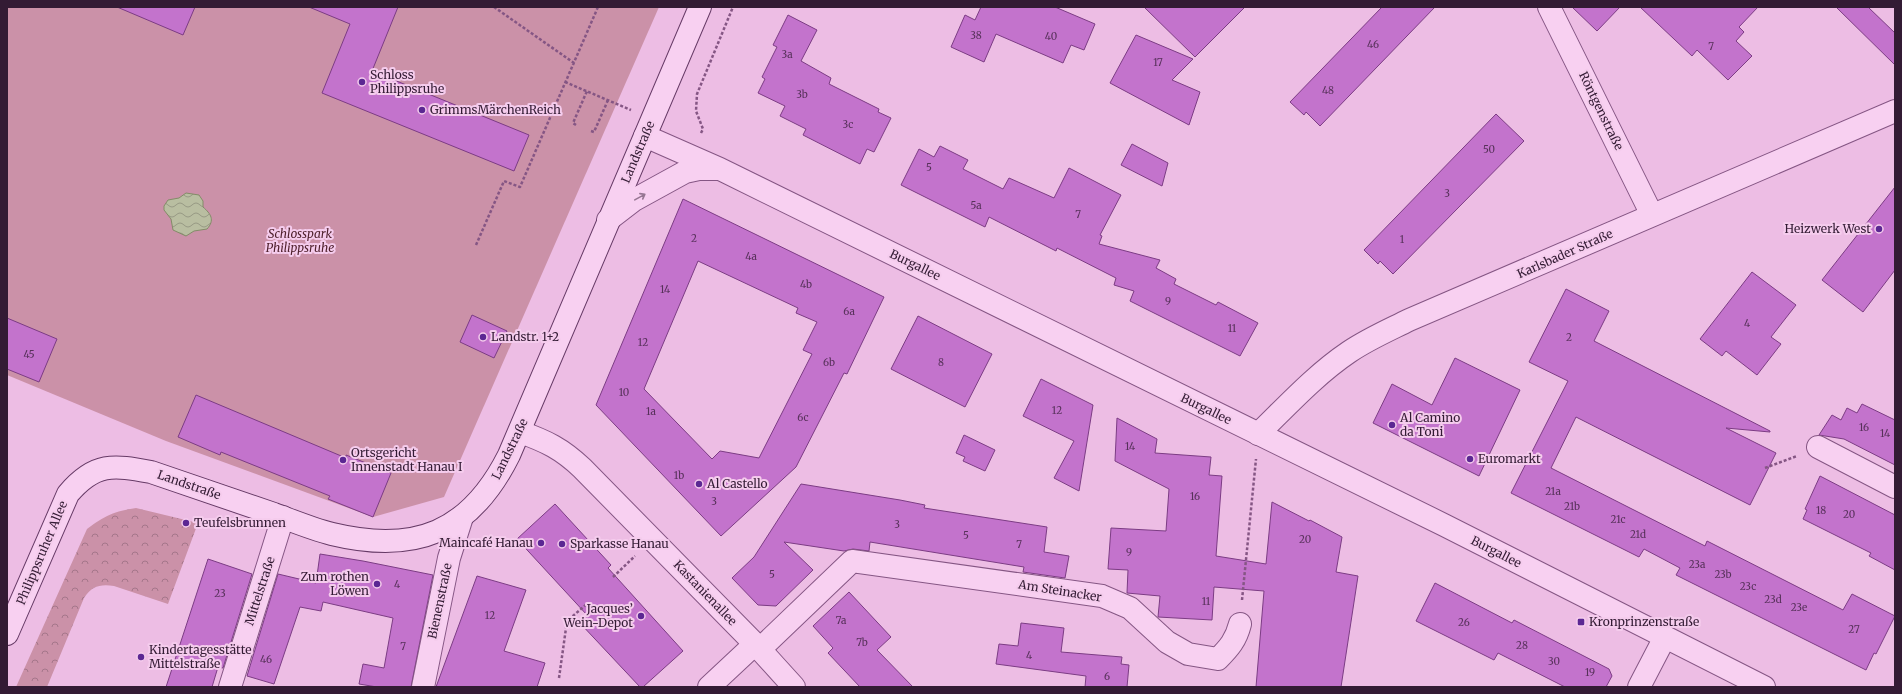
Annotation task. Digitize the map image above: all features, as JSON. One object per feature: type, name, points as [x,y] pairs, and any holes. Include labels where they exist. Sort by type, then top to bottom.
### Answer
[{"type":"street","name":"Landstraße","points":[[68,494],[79,481],[89,473],[110,467],[129,468],[151,472],[330,534],[366,541],[390,542],[425,536],[451,525],[462,517],[487,492],[499,475],[520,432],[608,220],[700,7]]},
{"type":"street","name":"Röntgenstraße","points":[[1549,7],[1652,215]]},
{"type":"street","name":"Karlsbader Straße","points":[[1258,434],[1303,389],[1343,356],[1366,341],[1409,320],[1478,292],[1652,215],[1895,111]]},
{"type":"street","name":"Burgallee","points":[[649,128],[692,156],[1258,434],[1764,687]]},
{"type":"street","points":[[608,220],[634,200],[685,172],[720,169]]},
{"type":"street","name":"Kastanienallee","points":[[520,432],[545,440],[569,456],[757,646],[794,687]]},
{"type":"street","points":[[1818,447],[1895,487]]},
{"type":"street","name":"Philippsruher Allee","points":[[7,634],[68,494]]},
{"type":"street","name":"Bienenstraße","points":[[423,687],[449,558],[462,517]]},
{"type":"street","name":"Mittelstraße","points":[[230,687],[283,518]]},
{"type":"street","name":"Am Steinacker","points":[[757,646],[852,561],[1102,596],[1130,608],[1167,642],[1188,654],[1196,656],[1218,659],[1230,647],[1237,636],[1240,624]]},
{"type":"street","points":[[1639,687],[1665,637]]},
{"type":"street","points":[[709,687],[757,646]]},
{"type":"path","points":[[494,7],[574,63]]},
{"type":"path","points":[[476,245],[504,180],[520,187],[598,7]]},
{"type":"path","points":[[692,156],[703,129],[696,111],[696,94],[733,7]]},
{"type":"path","points":[[565,82],[608,100],[649,128]]},
{"type":"path","points":[[576,125],[573,123],[586,91]]},
{"type":"path","points":[[592,131],[594,132],[608,100]]},
{"type":"path","points":[[1240,624],[1258,434]]},
{"type":"path","points":[[1765,468],[1818,447]]},
{"type":"path","points":[[613,578],[652,539]]},
{"type":"path","points":[[558,678],[567,621],[588,603]]},
{"type":"green space","name":"Schlosspark Philippsruhe","points":[[7,7],[659,7],[444,497],[373,517],[166,441],[7,375]]},
{"type":"green space","points":[[136,508],[198,523],[168,604],[114,586],[105,585],[93,588],[84,598],[47,687],[16,687],[87,529],[110,515]]},
{"type":"water","points":[[186,193],[199,195],[203,201],[203,207],[211,217],[211,223],[207,229],[194,231],[186,236],[173,230],[171,219],[164,210],[164,206],[168,200],[179,198]]},
{"type":"building","points":[[117,7],[195,7],[183,35]]},
{"type":"building","name":"Schloss Philippsruhe","points":[[309,7],[398,7],[372,71],[529,135],[514,171],[322,93],[350,24]]},
{"type":"building","points":[[981,7],[1055,7],[1095,24],[1084,50],[1071,45],[1063,63],[996,34],[984,62],[951,47],[965,15],[975,20]]},
{"type":"building","points":[[1144,7],[1245,7],[1195,57]]},
{"type":"building","points":[[1382,7],[1435,7],[1320,126],[1306,112],[1304,115],[1290,102]]},
{"type":"building","points":[[1572,7],[1620,7],[1597,31]]},
{"type":"building","points":[[1640,7],[1758,7],[1739,27],[1744,32],[1736,41],[1752,56],[1728,80],[1697,50],[1692,56]]},
{"type":"building","points":[[1836,7],[1868,7],[1895,33],[1895,65]]},
{"type":"building","points":[[788,15],[817,30],[801,61],[831,78],[829,84],[879,109],[878,112],[891,118],[874,152],[867,149],[860,164],[803,135],[806,129],[780,116],[785,106],[758,93],[765,79],[762,77],[777,47],[773,45]]},
{"type":"building","points":[[1136,35],[1193,59],[1172,80],[1200,92],[1189,125],[1110,83]]},
{"type":"building","points":[[1496,114],[1524,141],[1393,274],[1380,261],[1378,264],[1364,250]]},
{"type":"building","points":[[1132,144],[1168,163],[1162,186],[1121,165]]},
{"type":"building","points":[[940,146],[968,160],[963,169],[1003,189],[1009,178],[1054,198],[1069,168],[1121,195],[1100,235],[1102,236],[1099,244],[1160,260],[1156,268],[1176,279],[1174,284],[1216,305],[1218,302],[1258,323],[1240,356],[1130,301],[1134,291],[1114,285],[1116,278],[1057,248],[1056,251],[989,217],[985,227],[901,185],[919,149],[934,157]]},
{"type":"building","name":"Heizwerk West","points":[[1895,187],[1895,270],[1863,312],[1822,280]]},
{"type":"building","points":[[683,199],[884,297],[847,374],[844,373],[796,467],[721,536],[596,405]],"holes":[[[698,261],[798,308],[796,313],[817,322],[803,350],[812,354],[759,458],[720,451],[712,459],[644,389]]]},
{"type":"building","points":[[1752,272],[1796,305],[1771,337],[1781,344],[1757,375],[1726,351],[1722,356],[1700,339]]},
{"type":"building","points":[[1566,289],[1609,311],[1594,341],[1770,431],[1726,428],[1776,453],[1750,505],[1576,417],[1551,468],[1705,546],[1707,541],[1843,610],[1852,594],[1895,616],[1876,654],[1874,653],[1866,670],[1676,575],[1680,568],[1644,549],[1639,557],[1511,493],[1568,381],[1529,362]]},
{"type":"building","name":"Landstr. 1+2","points":[[472,315],[507,331],[494,358],[460,342]]},
{"type":"building","points":[[918,316],[992,354],[965,407],[891,369]]},
{"type":"building","points":[[7,318],[57,339],[39,382],[7,369]]},
{"type":"building","points":[[1455,358],[1520,390],[1479,476],[1373,423],[1392,384],[1432,405]]},
{"type":"building","points":[[1041,379],[1093,405],[1079,491],[1054,478],[1074,441],[1023,416]]},
{"type":"building","points":[[196,395],[346,458],[346,455],[391,473],[373,517],[328,499],[330,496],[221,452],[220,455],[178,437]]},
{"type":"building","points":[[1862,404],[1895,420],[1895,465],[1844,439],[1819,435],[1832,415],[1841,420],[1847,408],[1857,413]]},
{"type":"building","points":[[1117,418],[1157,439],[1155,453],[1211,457],[1209,475],[1222,476],[1216,556],[1266,564],[1272,502],[1342,537],[1336,572],[1358,576],[1341,687],[1256,687],[1264,591],[1214,587],[1212,620],[1158,617],[1160,596],[1127,593],[1128,570],[1108,569],[1111,528],[1166,531],[1169,489],[1115,461]]},
{"type":"building","points":[[964,435],[995,450],[985,471],[963,461],[965,457],[956,453]]},
{"type":"building","points":[[1820,476],[1895,515],[1895,570],[1869,556],[1871,553],[1803,519],[1807,510],[1805,509]]},
{"type":"building","points":[[801,484],[900,500],[925,505],[924,508],[1047,527],[1044,552],[1069,556],[1065,578],[1023,572],[1024,567],[870,542],[869,551],[853,549],[844,551],[784,542],[813,570],[776,606],[758,605],[732,578],[754,557]]},
{"type":"building","points":[[555,504],[611,565],[608,568],[683,651],[643,687],[640,687],[579,622],[587,615],[517,539]]},
{"type":"building","points":[[320,554],[433,575],[411,687],[377,687],[359,684],[363,664],[384,668],[393,618],[323,602],[321,611],[300,607],[274,684],[247,676],[278,574],[316,583]]},
{"type":"building","points":[[208,559],[252,574],[223,668],[218,667],[212,687],[166,687]]},
{"type":"building","points":[[477,576],[526,590],[504,651],[545,663],[537,687],[436,687]]},
{"type":"building","points":[[1435,583],[1512,623],[1514,620],[1609,669],[1612,676],[1606,687],[1565,687],[1498,653],[1494,660],[1416,621]]},
{"type":"building","points":[[849,592],[891,637],[877,650],[913,687],[860,687],[828,653],[833,648],[813,626]]},
{"type":"building","points":[[1021,623],[1064,628],[1061,652],[1122,657],[1121,664],[1129,665],[1127,687],[1085,687],[1086,676],[996,664],[999,644],[1018,646]]},
{"type":"place","name":"Schloss Philippsruhe","points":[[362,82]]},
{"type":"place","name":"GrimmsMärchenReich","points":[[422,110]]},
{"type":"place","name":"Heizwerk West","points":[[1879,229]]},
{"type":"place","name":"Landstr. 1+2","points":[[483,337]]},
{"type":"place","name":"Al Camino da Toni","points":[[1392,425]]},
{"type":"place","name":"Euromarkt","points":[[1470,459]]},
{"type":"place","name":"Ortsgericht Innenstadt Hanau I","points":[[343,460]]},
{"type":"place","name":"Al Castello","points":[[699,484]]},
{"type":"place","name":"Teufelsbrunnen","points":[[186,523]]},
{"type":"place","name":"Maincafé Hanau","points":[[541,543]]},
{"type":"place","name":"Sparkasse Hanau","points":[[562,544]]},
{"type":"place","name":"Zum rothen Löwen","points":[[377,584]]},
{"type":"place","name":"Jacques’ Wein-Depot","points":[[641,616]]},
{"type":"place","name":"Kronprinzenstraße","points":[[1581,622]]},
{"type":"place","name":"Kindertagesstätte Mittelstraße","points":[[141,657]]}]
